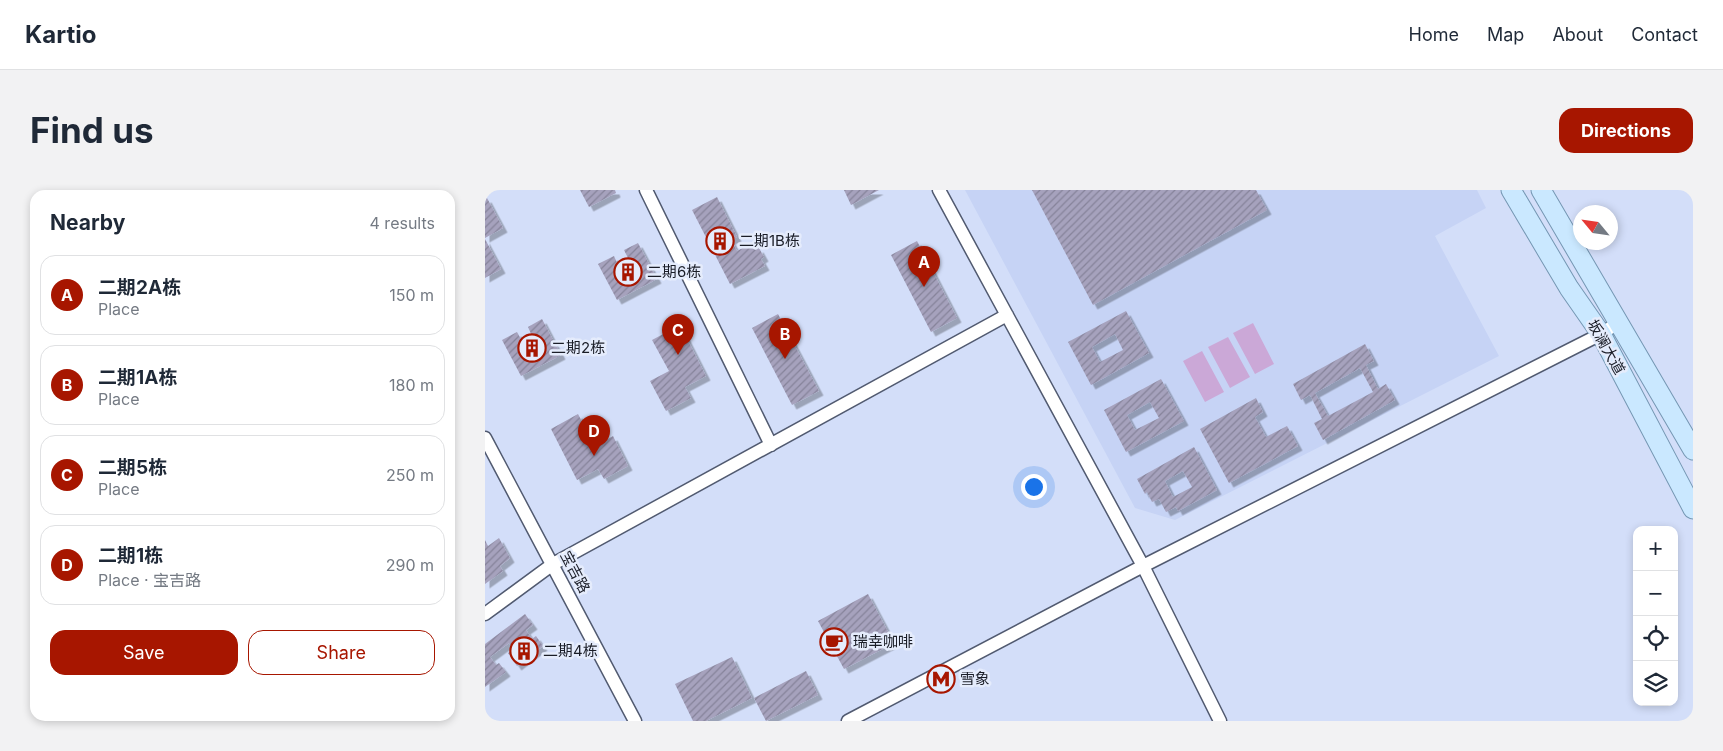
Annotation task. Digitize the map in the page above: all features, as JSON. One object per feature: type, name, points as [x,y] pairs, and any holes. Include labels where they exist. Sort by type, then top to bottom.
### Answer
[{"type":"main road","name":"坂澜大道","points":[[1511,190],[1569,288],[1601,334],[1693,509]]},
{"type":"main road","name":"坂澜大道","points":[[1541,190],[1693,450]]},
{"type":"street","points":[[647,190],[771,445]]},
{"type":"street","points":[[939,190],[1143,566],[1220,721]]},
{"type":"street","points":[[485,614],[553,564],[1007,315]]},
{"type":"street","points":[[848,721],[1143,566],[1601,334],[1619,322]]},
{"type":"street","name":"宝吉路","points":[[485,438],[635,721]]},
{"type":"shaded area","points":[[965,190],[1477,190],[1486,208],[1435,236],[1499,356],[1175,520],[1135,508]]},
{"type":"shaded area","points":[[1253,323],[1274,364],[1255,374],[1233,333]]},
{"type":"shaded area","points":[[1228,337],[1250,377],[1230,388],[1208,347]]},
{"type":"shaded area","points":[[1202,351],[1224,392],[1205,402],[1183,361]]},
{"type":"building","points":[[580,190],[615,190],[616,193],[589,207]]},
{"type":"building","points":[[844,190],[879,190],[851,205]]},
{"type":"building","points":[[1032,190],[1256,190],[1267,210],[1093,305]]},
{"type":"building","name":"二期1B栋","points":[[717,197],[737,237],[731,240],[737,251],[752,243],[756,250],[759,248],[764,257],[761,259],[765,266],[730,284],[692,210]]},
{"type":"building","points":[[487,198],[503,228],[485,238],[485,199]]},
{"type":"building","points":[[485,239],[501,269],[485,278]]},
{"type":"building","points":[[917,241],[957,318],[931,332],[891,255]]},
{"type":"building","name":"二期6栋","points":[[638,243],[657,279],[617,300],[598,264],[614,256],[618,265],[629,260],[624,250]]},
{"type":"building","points":[[1126,311],[1149,353],[1091,385],[1068,342]],"holes":[[[1115,334],[1123,350],[1100,362],[1092,347]]]},
{"type":"building","points":[[778,314],[819,391],[792,405],[752,328]]},
{"type":"building","name":"二期2栋","points":[[542,319],[561,355],[521,376],[502,340],[517,332],[522,341],[532,336],[528,327]]},
{"type":"building","points":[[680,325],[706,376],[685,387],[691,398],[666,411],[650,381],[669,371],[652,340]]},
{"type":"building","points":[[1365,344],[1374,361],[1366,365],[1378,389],[1386,384],[1395,400],[1323,440],[1314,423],[1322,419],[1310,395],[1301,400],[1293,384]],"holes":[[[1360,368],[1373,392],[1328,416],[1315,393]]]},
{"type":"building","points":[[1161,379],[1184,421],[1126,452],[1104,410]],"holes":[[[1150,402],[1159,418],[1135,430],[1127,415]]]},
{"type":"building","points":[[1256,398],[1263,412],[1255,417],[1266,437],[1287,426],[1298,446],[1229,483],[1200,429]]},
{"type":"building","points":[[578,414],[595,446],[613,436],[628,466],[604,479],[598,469],[577,480],[551,429]]},
{"type":"building","points":[[1194,447],[1217,490],[1178,511],[1176,507],[1166,512],[1159,499],[1152,502],[1137,479]],"holes":[[[1183,471],[1192,487],[1173,497],[1165,481]]]},
{"type":"building","points":[[499,538],[510,558],[500,566],[503,571],[485,584],[485,540],[488,546]]},
{"type":"building","points":[[868,594],[894,643],[844,669],[818,621]]},
{"type":"building","name":"二期4栋","points":[[525,614],[533,625],[526,630],[532,639],[536,636],[543,646],[517,666],[508,653],[513,649],[509,643],[490,657],[496,665],[499,663],[506,672],[485,687],[485,644]]},
{"type":"building","points":[[732,657],[752,698],[706,721],[693,721],[675,684]]},
{"type":"building","points":[[806,671],[818,695],[766,721],[754,698]]},
{"type":"place","name":"二期1B栋","points":[[720,241]]},
{"type":"place","name":"二期6栋","points":[[628,272]]},
{"type":"place","name":"二期2A栋","points":[[924,287]]},
{"type":"place","name":"二期2栋","points":[[532,348]]},
{"type":"place","name":"二期5栋","points":[[678,355]]},
{"type":"place","name":"二期1A栋","points":[[785,359]]},
{"type":"place","name":"二期1栋","points":[[594,456]]},
{"type":"place","name":"瑞幸咖啡","points":[[834,642]]},
{"type":"place","name":"二期4栋","points":[[524,651]]},
{"type":"place","name":"雪象","points":[[941,679]]}]
